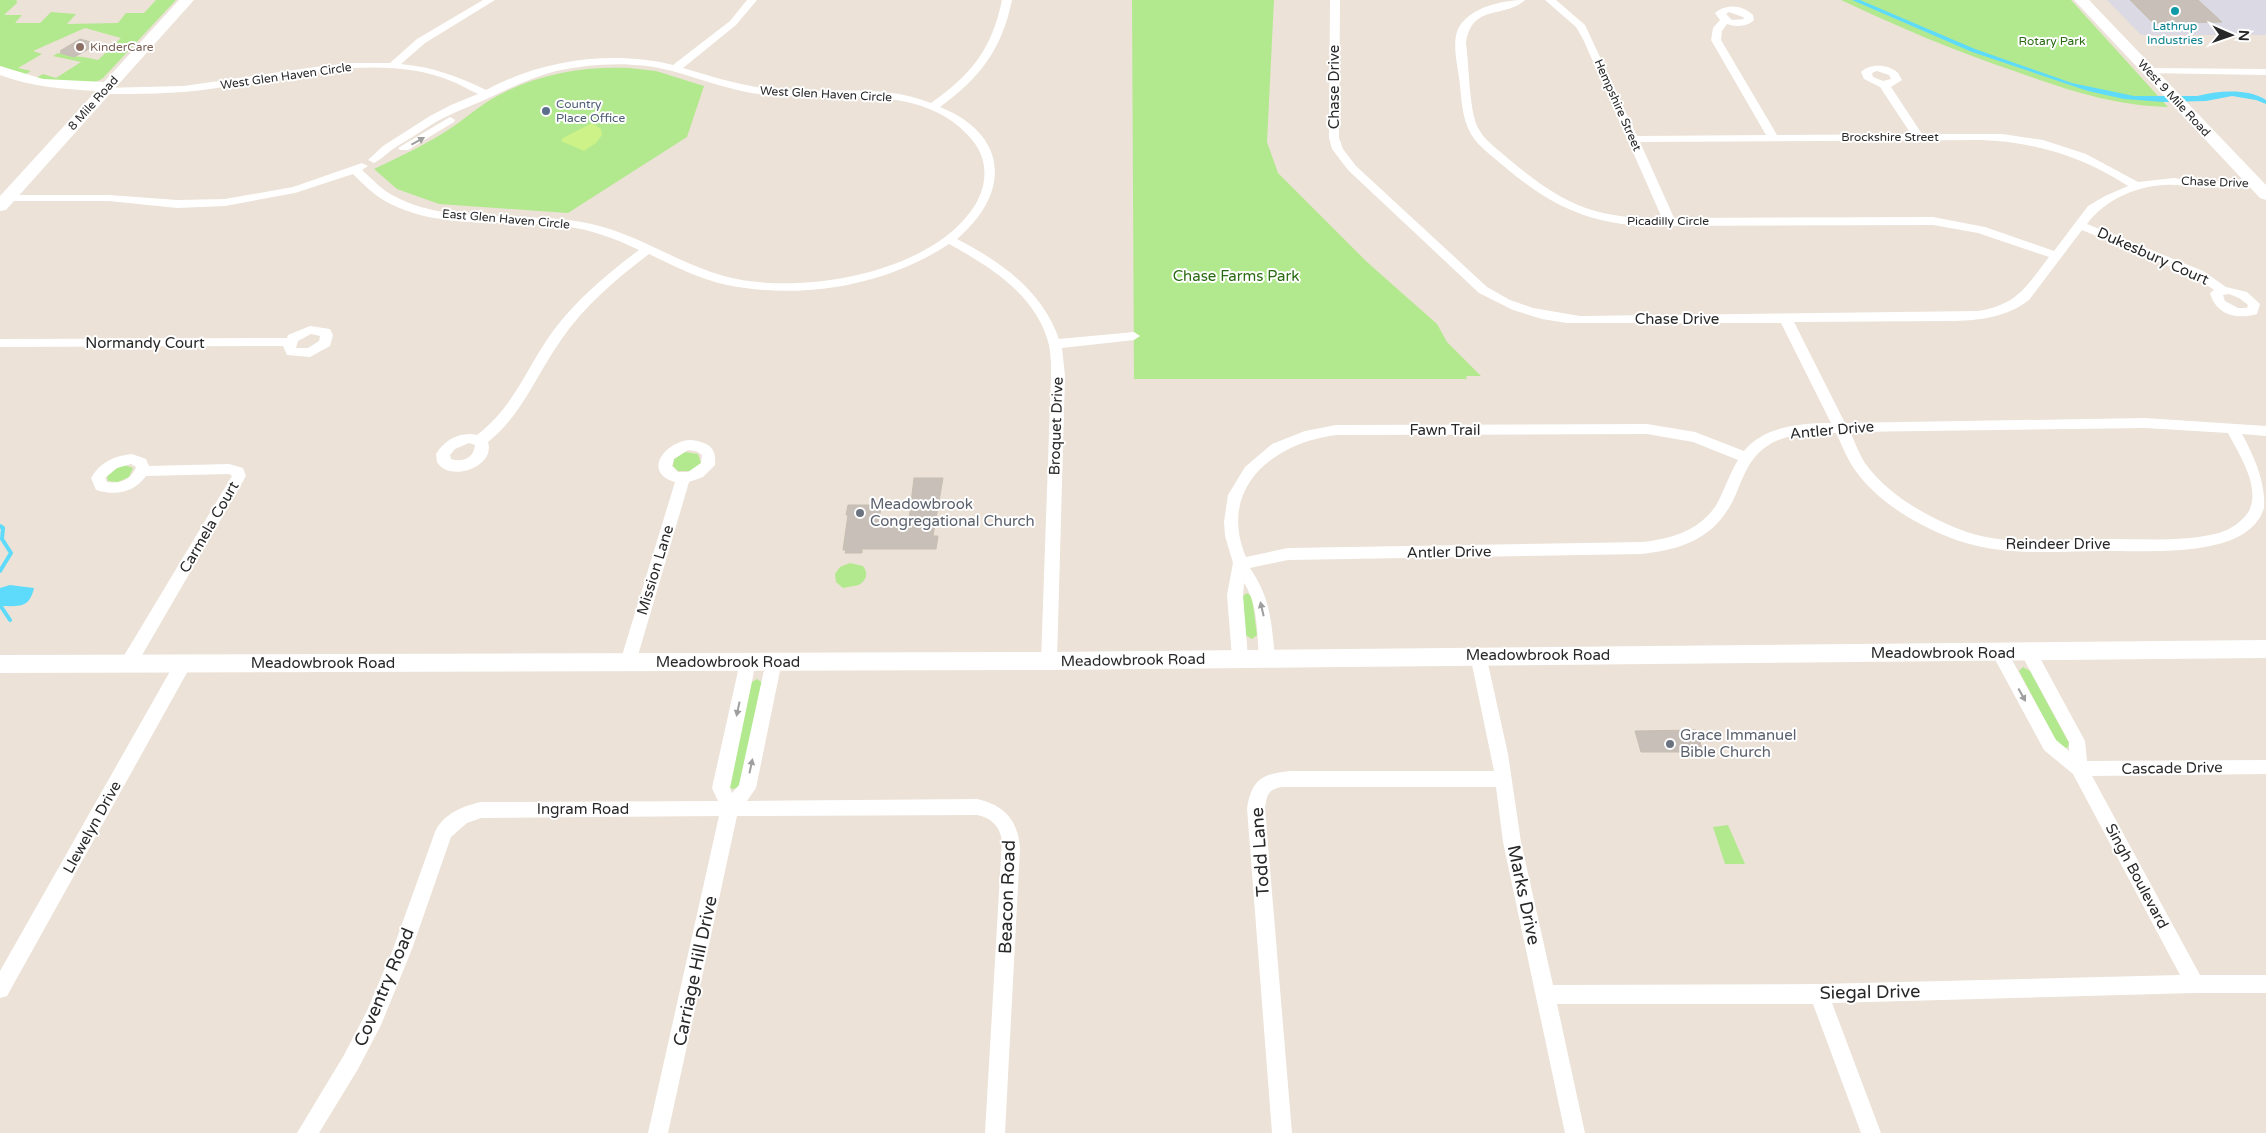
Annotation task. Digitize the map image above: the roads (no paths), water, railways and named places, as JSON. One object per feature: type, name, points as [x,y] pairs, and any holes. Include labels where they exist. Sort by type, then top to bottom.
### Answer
[{"type":"street","name":"8 Mile Road","points":[[3,202],[187,0]]},
{"type":"street","points":[[392,66],[421,41],[490,0]]},
{"type":"street","points":[[676,68],[733,23],[752,0]]},
{"type":"street","points":[[933,107],[960,86],[985,60],[998,38],[1007,0]]},
{"type":"street","name":"Chase Drive","points":[[1336,0],[1334,138],[1338,149],[1352,168],[1483,290],[1516,308],[1544,316],[1568,320],[1944,318],[1992,314],[2013,306],[2025,297],[2092,209],[2100,203],[2136,186],[2174,181],[2192,184],[2256,185]]},
{"type":"street","name":"Picadilly Circle","points":[[1520,0],[1481,13],[1471,20],[1463,30],[1462,43],[1469,118],[1474,130],[1484,144],[1534,186],[1566,206],[1585,214],[1617,221],[1933,221],[1957,224],[1996,233],[2057,256]]},
{"type":"street","name":"Hempshire Street","points":[[1550,0],[1580,26],[1593,48],[1670,222]]},
{"type":"street","name":"West 9 Mile Road","points":[[2081,0],[2256,185]]},
{"type":"street","points":[[1726,20],[1718,27],[1715,33],[1716,40],[1772,138]]},
{"type":"street","name":"West Glen Haven Circle","points":[[104,91],[186,89],[327,68],[392,66],[416,68],[454,78],[486,94],[528,76],[582,64],[638,62],[676,68],[727,85],[751,90],[790,94],[884,95],[933,107]]},
{"type":"street","points":[[0,70],[12,83],[50,93],[104,91]]},
{"type":"street","points":[[2149,71],[2266,72]]},
{"type":"street","points":[[1884,84],[1918,137]]},
{"type":"street","points":[[3,202],[109,198],[180,204],[221,202],[278,194],[393,154],[425,137],[486,94]]},
{"type":"street","name":"East Glen Haven Circle","points":[[354,169],[385,196],[412,208],[451,215],[566,223],[604,231],[696,271],[723,280],[750,285],[787,287],[838,283],[878,273],[913,260],[949,240],[969,221],[981,204],[988,188],[990,170],[984,148],[955,119],[933,107]]},
{"type":"street","name":"Brockshire Street","points":[[1634,139],[1993,136],[2038,141],[2092,159],[2136,186]]},
{"type":"street","name":"Dukesbury Court","points":[[2080,225],[2199,274],[2223,290]]},
{"type":"street","name":"Broquet Drive","points":[[949,240],[987,260],[1020,287],[1039,310],[1055,344],[1058,376],[1050,661]]},
{"type":"street","points":[[479,441],[510,416],[545,353],[562,328],[606,280],[648,249]]},
{"type":"street","name":"Reindeer Drive","points":[[1785,318],[1860,466],[1873,483],[1915,515],[1963,536],[1990,544],[2023,546],[2195,543],[2219,539],[2239,530],[2248,522],[2258,508],[2259,487],[2254,472],[2232,429]]},
{"type":"street","points":[[1055,344],[1134,336]]},
{"type":"street","name":"Normandy Court","points":[[0,343],[290,342]]},
{"type":"street","name":"Antler Drive","points":[[1240,564],[1288,554],[1634,549],[1663,546],[1694,534],[1714,517],[1723,506],[1735,474],[1758,445],[1786,432],[1841,427],[2145,423],[2266,431]]},
{"type":"street","name":"Fawn Trail","points":[[1267,658],[1264,617],[1257,592],[1240,564],[1231,522],[1231,506],[1238,485],[1249,469],[1272,450],[1284,443],[1308,434],[1336,430],[1647,429],[1695,437],[1748,458]]},
{"type":"street","name":"Carmela Court","points":[[128,664],[239,476],[238,472],[229,469],[142,471]]},
{"type":"street","name":"Mission Lane","points":[[628,662],[683,478]]},
{"type":"street","name":"Fawn Trail","points":[[1240,564],[1235,595],[1240,658]]},
{"type":"street","name":"Meadowbrook Road","points":[[0,664],[1050,661],[1478,655],[2266,649]]},
{"type":"street","name":"Singh Boulevard","points":[[1999,652],[2050,745],[2079,769],[2195,984]]},
{"type":"street","name":"Singh Boulevard","points":[[2028,652],[2077,741],[2079,769]]},
{"type":"street","name":"Marks Drive","points":[[1478,655],[1504,779],[1512,842],[1575,1133]]},
{"type":"street","points":[[730,808],[721,788],[748,662]]},
{"type":"street","name":"Carriage Hill Drive","points":[[658,1133],[730,808],[747,788],[774,662]]},
{"type":"street","name":"Llewelyn Drive","points":[[0,989],[183,664]]},
{"type":"street","name":"Cascade Drive","points":[[2079,769],[2266,767]]},
{"type":"street","name":"Todd Lane","points":[[1282,1133],[1256,808],[1257,793],[1263,785],[1274,781],[1290,779],[1504,779]]},
{"type":"street","name":"Beacon Road","points":[[730,808],[977,807],[996,813],[1002,818],[1011,836],[1011,848],[995,1133]]},
{"type":"street","name":"Ingram Road","points":[[444,832],[458,818],[481,810],[730,808]]},
{"type":"street","name":"Coventry Road","points":[[307,1133],[348,1069],[374,1019],[393,974],[444,832]]},
{"type":"street","name":"Siegal Drive","points":[[1545,995],[1819,994],[2195,984],[2266,984]]},
{"type":"street","points":[[1819,994],[1871,1133]]},
{"type":"water","points":[[1852,0],[1860,0],[1975,49],[2072,83],[2134,96],[2197,96],[2223,92],[2241,92],[2258,96],[2266,100],[2266,104],[2256,100],[2232,96],[2206,101],[2163,102],[2124,99],[2088,91],[1972,52]]},
{"type":"water","points":[[10,585],[34,588],[29,600],[18,606],[0,606],[0,588]]},
{"type":"waterway","points":[[0,526],[3,528],[2,539],[11,553],[0,571]]},
{"type":"waterway","points":[[0,605],[10,620]]},
{"type":"place","name":"Lathrup Industries","points":[[2175,11]]},
{"type":"place","name":"KinderCare","points":[[80,47]]},
{"type":"place","name":"Country Place Office","points":[[546,111]]},
{"type":"place","name":"Meadowbrook Congregational Church","points":[[860,513]]},
{"type":"place","name":"Grace Immanuel Bible Church","points":[[1670,744]]},
{"type":"park label","name":"Rotary Park","points":[[2052,41]]},
{"type":"park label","name":"Chase Farms Park","points":[[1236,276]]}]
